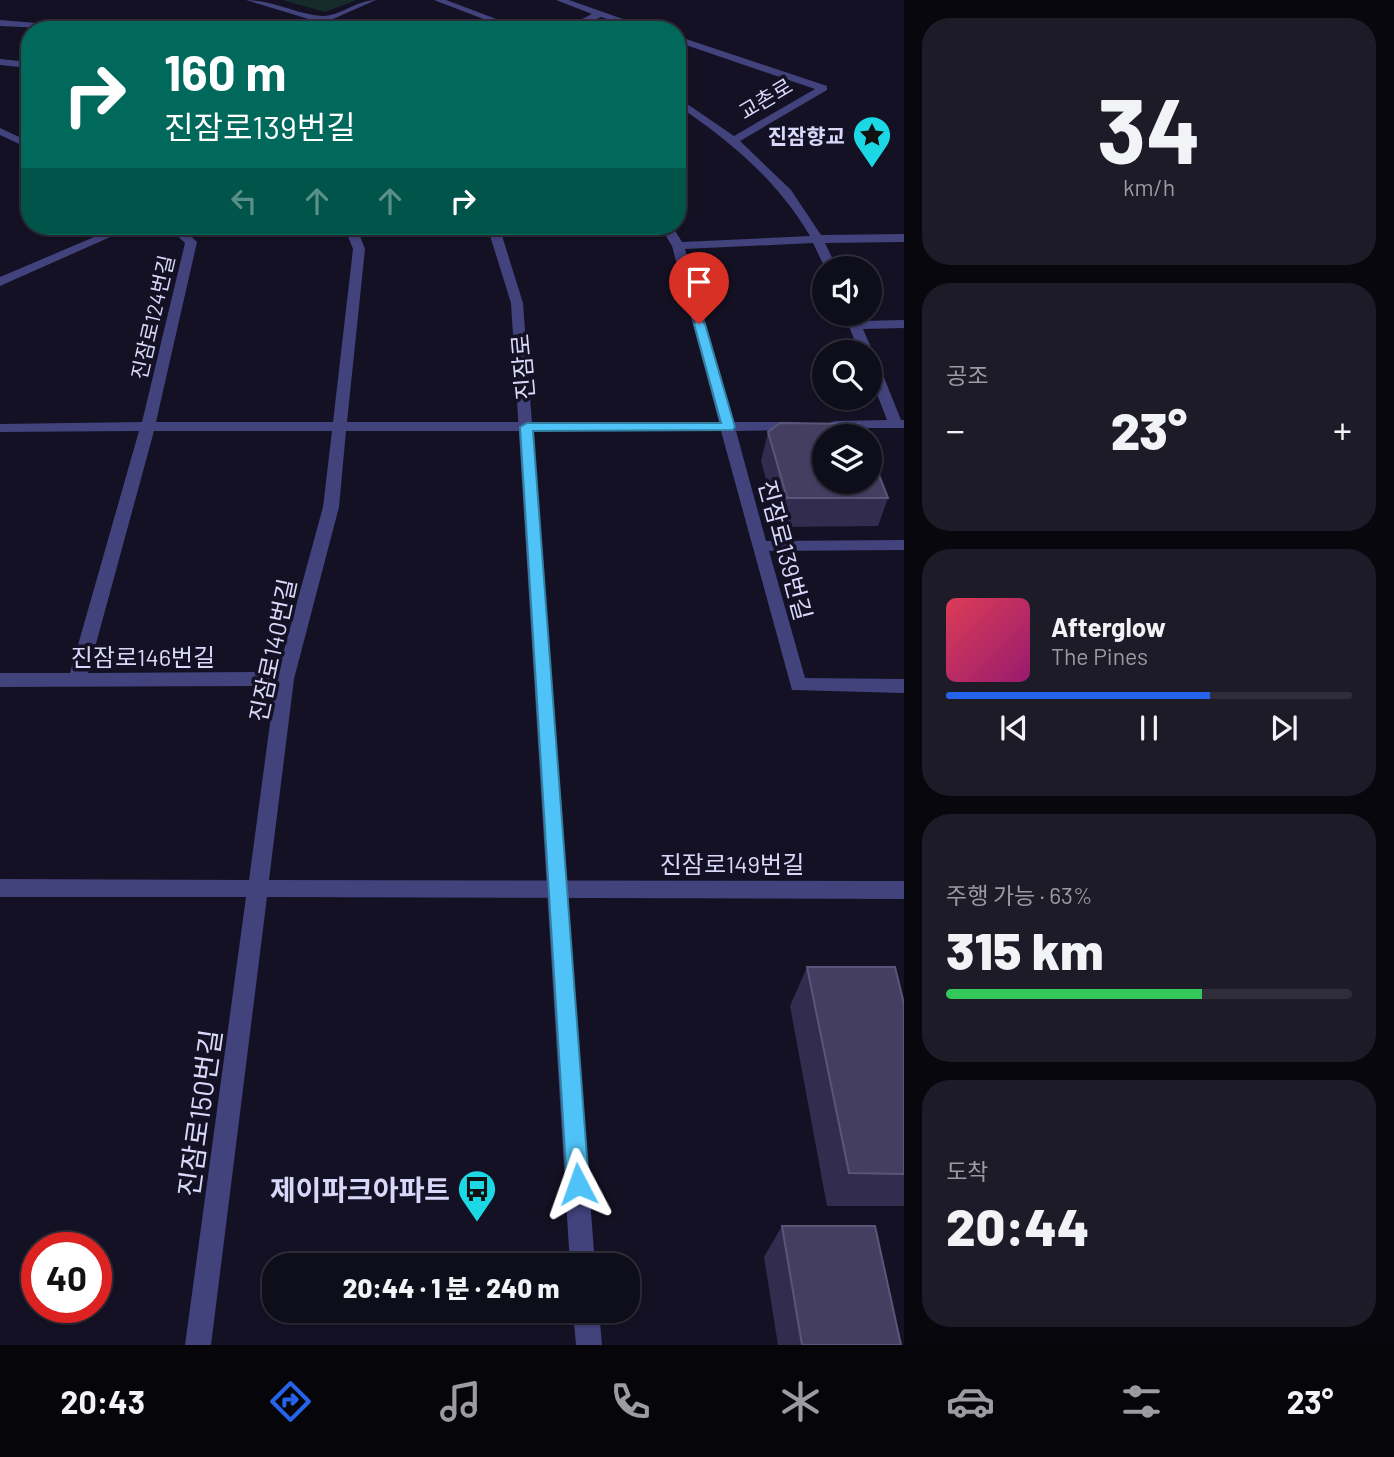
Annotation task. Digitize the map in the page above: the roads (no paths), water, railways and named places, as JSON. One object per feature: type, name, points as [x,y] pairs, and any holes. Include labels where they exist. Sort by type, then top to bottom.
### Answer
[{"type":"street","points":[[250,0],[330,21]]},
{"type":"street","points":[[325,19],[372,0]]},
{"type":"street","points":[[438,0],[496,21]]},
{"type":"street","points":[[560,0],[624,21]]},
{"type":"street","points":[[584,21],[601,13]]},
{"type":"street","points":[[0,23],[21,25]]},
{"type":"street","name":"교촌로","points":[[686,42],[823,88],[735,140],[796,203],[820,239],[826,256]]},
{"type":"street","points":[[0,62],[21,64]]},
{"type":"street","points":[[686,106],[735,140]]},
{"type":"street","points":[[0,131],[21,142]]},
{"type":"street","name":"진잠로124번길","points":[[0,282],[108,235]]},
{"type":"street","name":"진잠로124번길","points":[[148,426],[191,242],[183,235]]},
{"type":"street","points":[[341,425],[359,249],[354,235]]},
{"type":"street","name":"진잠로","points":[[497,235],[517,303],[582,1253]]},
{"type":"street","name":"진잠로139번길","points":[[671,235],[678,246],[729,427],[798,685],[904,686]]},
{"type":"street","points":[[678,246],[904,238]]},
{"type":"street","points":[[882,322],[904,324]]},
{"type":"street","points":[[0,428],[900,425],[882,386]]},
{"type":"street","name":"진잠로140번길","points":[[259,888],[285,679],[331,508],[341,425]]},
{"type":"street","points":[[77,681],[148,426]]},
{"type":"street","points":[[761,546],[904,545]]},
{"type":"street","name":"진잠로146번길","points":[[0,680],[285,679]]},
{"type":"street","points":[[0,888],[559,888]]},
{"type":"street","name":"진잠로150번길","points":[[198,1345],[259,888]]},
{"type":"street","name":"진잠로149번길","points":[[559,888],[904,890]]},
{"type":"street","points":[[587,1323],[589,1345]]},
{"type":"place","name":"진잠향교","points":[[872,169]]},
{"type":"place","name":"제이파크아파트","points":[[477,1223]]}]
